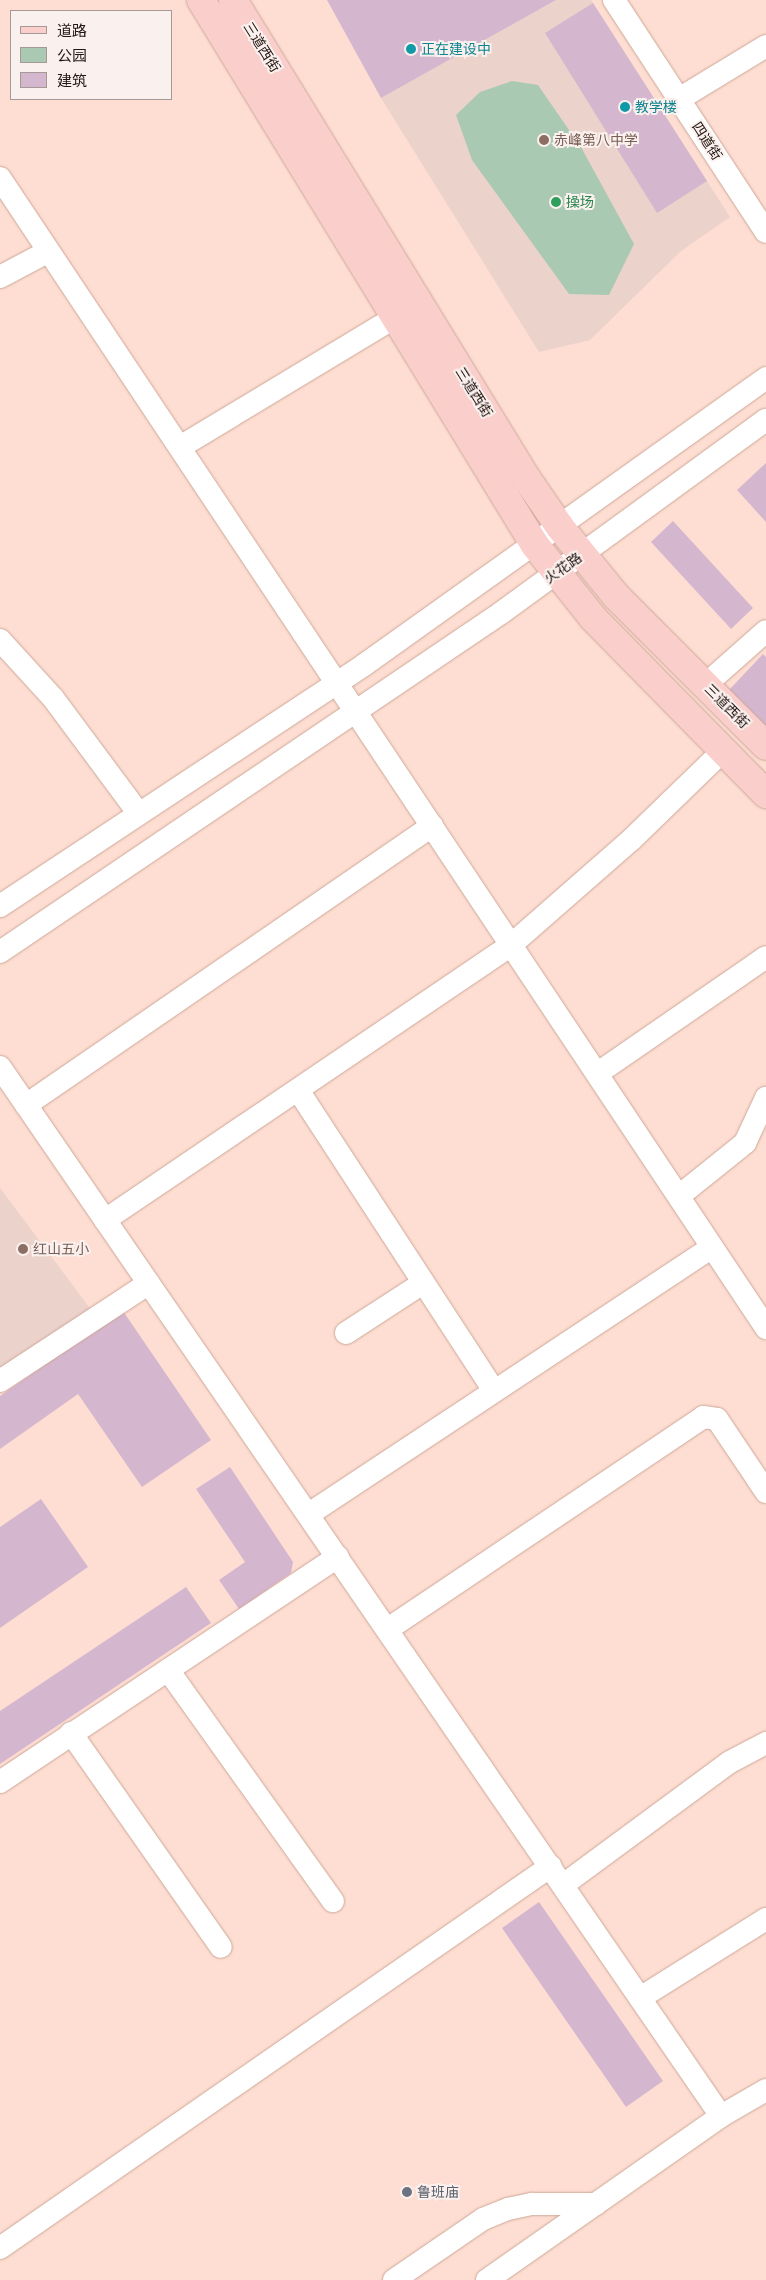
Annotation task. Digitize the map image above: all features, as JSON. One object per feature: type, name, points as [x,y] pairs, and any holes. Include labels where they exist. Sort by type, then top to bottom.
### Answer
[{"type":"main road","points":[[201,0],[394,318],[535,545],[593,618],[766,794]]},
{"type":"main road","name":"三道西街","points":[[233,0],[522,470],[560,527],[616,596],[766,746]]},
{"type":"street","name":"四道街","points":[[614,0],[763,221]]},
{"type":"street","points":[[679,99],[766,46]]},
{"type":"street","points":[[0,178],[598,1073],[766,1328]]},
{"type":"street","points":[[0,277],[49,250]]},
{"type":"street","points":[[180,447],[394,318]]},
{"type":"street","points":[[0,906],[337,684],[535,545],[766,378]]},
{"type":"street","name":"火花路","points":[[0,952],[356,712],[556,573],[766,420]]},
{"type":"street","points":[[705,685],[766,631]]},
{"type":"street","points":[[0,640],[53,698],[139,814]]},
{"type":"street","points":[[106,1220],[511,945],[632,840],[724,751]]},
{"type":"street","points":[[26,1105],[432,826]]},
{"type":"street","points":[[598,1073],[766,957]]},
{"type":"street","points":[[0,1067],[551,1866],[720,2116]]},
{"type":"street","points":[[298,1090],[494,1392]]},
{"type":"street","points":[[679,1196],[745,1143],[766,1098]]},
{"type":"street","points":[[309,1514],[712,1247]]},
{"type":"street","points":[[0,1381],[149,1283]]},
{"type":"street","points":[[346,1333],[423,1283]]},
{"type":"street","points":[[388,1629],[703,1417],[717,1419],[766,1492]]},
{"type":"street","points":[[0,1782],[338,1557]]},
{"type":"street","points":[[168,1670],[333,1901]]},
{"type":"street","points":[[71,1733],[221,1947]]},
{"type":"street","points":[[563,1885],[730,1762],[766,1743]]},
{"type":"street","points":[[0,2248],[551,1866]]},
{"type":"street","points":[[640,1998],[766,1919]]},
{"type":"street","points":[[487,2280],[720,2116],[766,2090]]},
{"type":"street","points":[[394,2280],[483,2219],[508,2209],[532,2204],[596,2204]]},
{"type":"shaded area","name":"赤峰第八中学","points":[[556,0],[591,0],[730,217],[681,251],[590,340],[539,352],[381,98]]},
{"type":"shaded area","name":"红山五小","points":[[0,1188],[92,1311],[0,1372]]},
{"type":"green space","name":"操场","points":[[512,81],[538,85],[582,149],[634,244],[609,295],[569,294],[472,160],[456,115],[480,92]]},
{"type":"building","name":"正在建设中","points":[[327,0],[556,0],[381,98]]},
{"type":"building","name":"教学楼","points":[[593,3],[707,181],[657,213],[545,33]]},
{"type":"building","points":[[766,463],[766,522],[737,490]]},
{"type":"building","points":[[673,521],[753,608],[731,629],[651,542]]},
{"type":"building","points":[[763,654],[766,657],[766,728],[728,691]]},
{"type":"building","points":[[123,1311],[211,1440],[142,1487],[78,1394],[0,1449],[0,1396]]},
{"type":"building","points":[[230,1467],[293,1562],[291,1573],[239,1609],[219,1580],[245,1562],[196,1489]]},
{"type":"building","points":[[41,1499],[88,1567],[0,1628],[0,1527]]},
{"type":"building","points":[[186,1587],[211,1623],[0,1764],[0,1711]]},
{"type":"building","points":[[539,1902],[663,2081],[626,2107],[502,1928]]},
{"type":"place","name":"正在建设中","points":[[411,49]]},
{"type":"place","name":"教学楼","points":[[625,107]]},
{"type":"place","name":"赤峰第八中学","points":[[544,140]]},
{"type":"place","name":"操场","points":[[556,202]]},
{"type":"place","name":"红山五小","points":[[23,1249]]},
{"type":"place","name":"鲁班庙","points":[[407,2192]]}]
